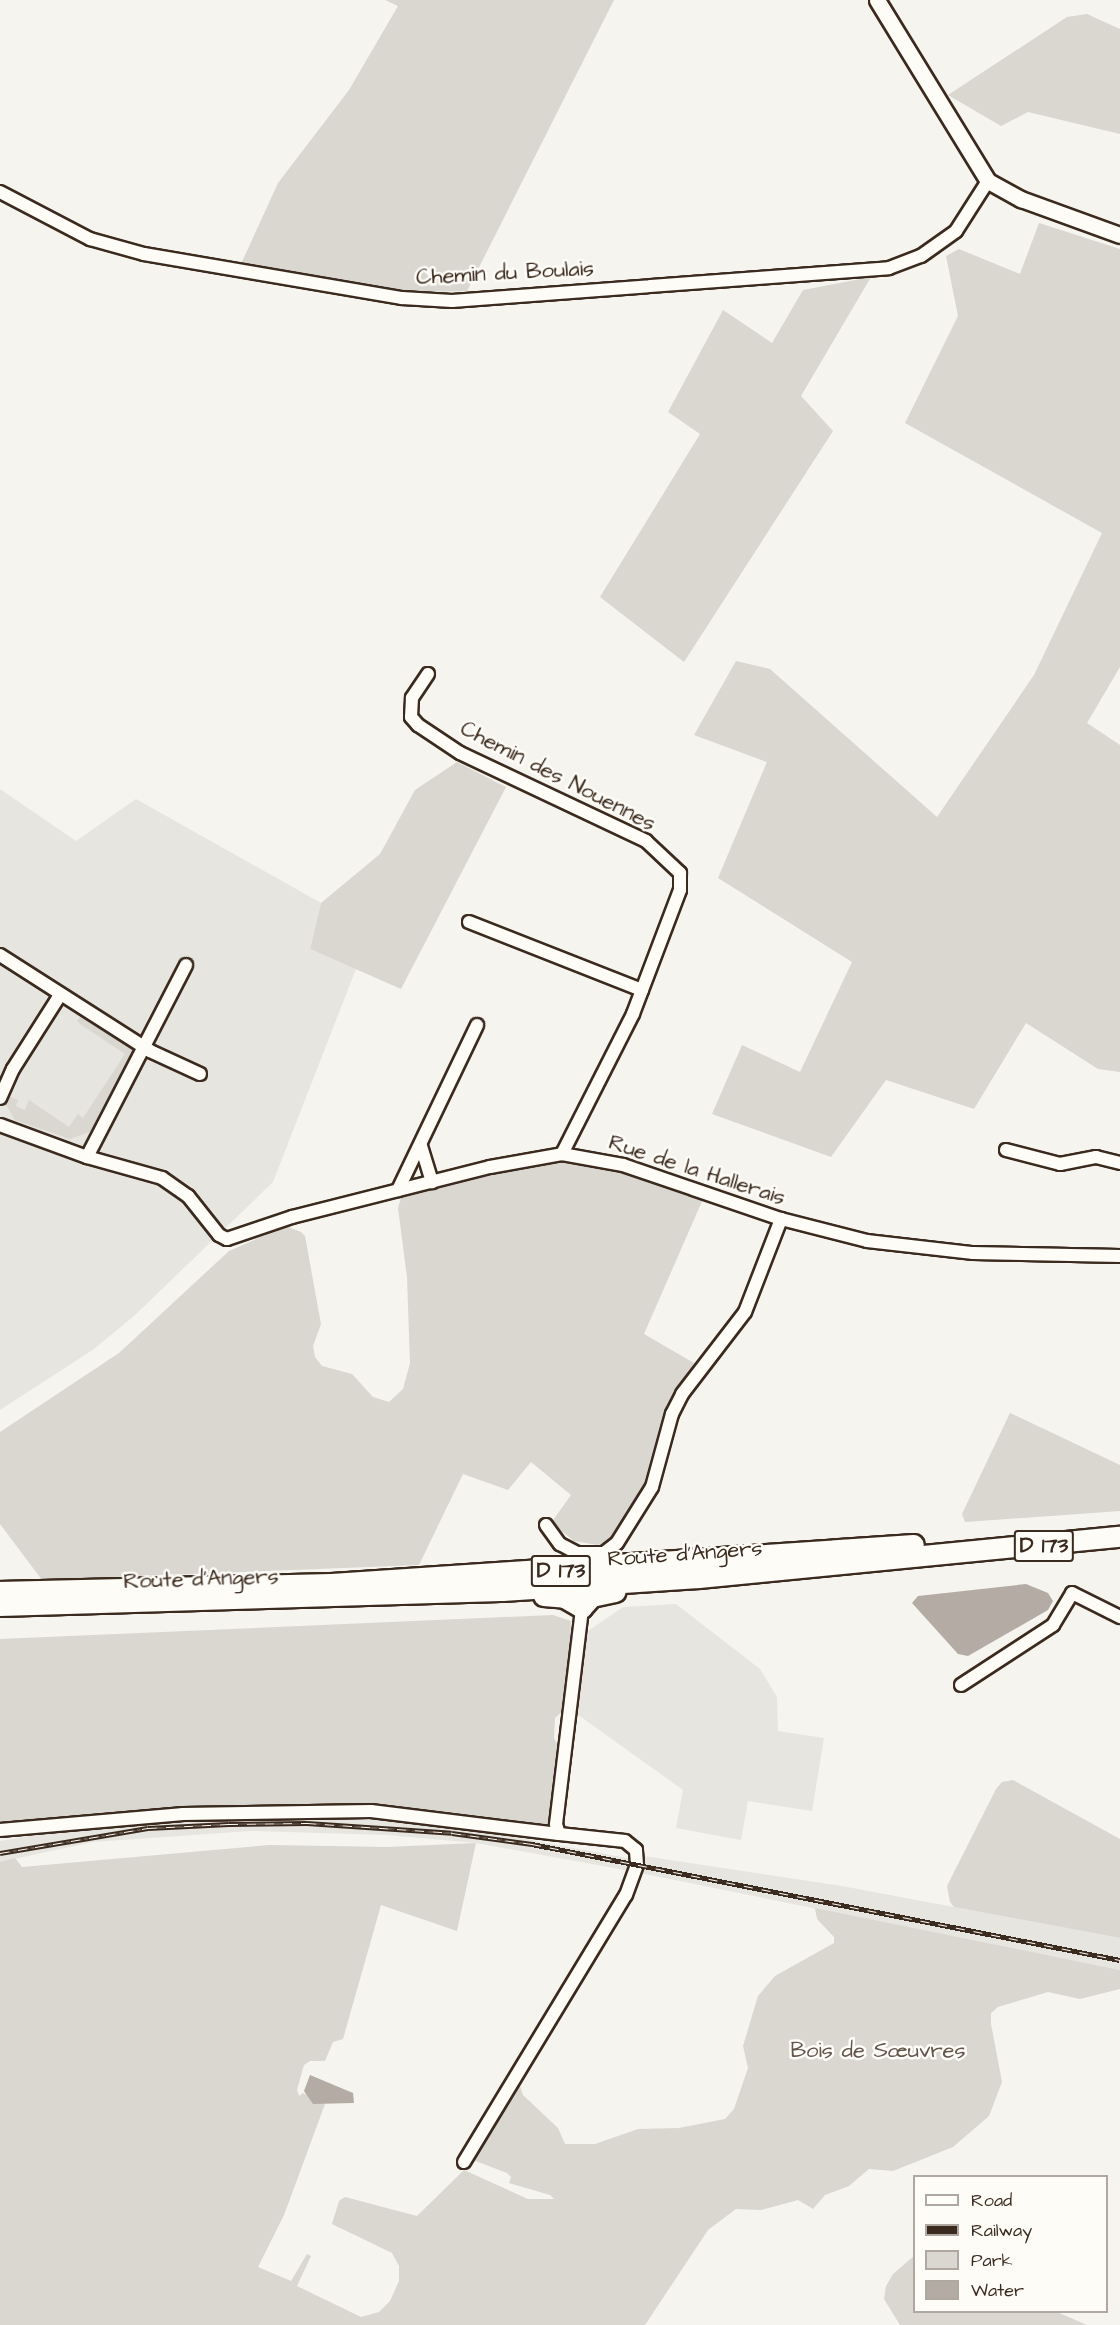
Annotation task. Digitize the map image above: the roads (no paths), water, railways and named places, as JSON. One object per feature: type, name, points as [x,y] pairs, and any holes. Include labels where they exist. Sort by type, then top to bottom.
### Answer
[{"type":"highway","name":"Route d'Angers","points":[[0,1592],[332,1584],[635,1566],[1006,1538],[1120,1524]]},
{"type":"highway","name":"Route d'Angers","points":[[0,1606],[503,1591],[699,1578],[1120,1537]]},
{"type":"highway","points":[[503,1591],[565,1598],[582,1608],[592,1597],[603,1593],[686,1586],[699,1578]]},
{"type":"street","points":[[877,0],[988,181],[1021,199],[1120,235]]},
{"type":"street","name":"Chemin du Boulais","points":[[1,193],[90,239],[144,254],[402,298],[452,301],[890,267],[921,256],[956,231],[988,181]]},
{"type":"street","name":"Chemin des Nouennes","points":[[428,674],[412,698],[411,717],[418,725],[460,753],[646,842],[680,873],[680,890],[642,990],[562,1154]]},
{"type":"street","points":[[469,922],[642,990]]},
{"type":"street","points":[[0,955],[141,1046],[200,1074]]},
{"type":"street","points":[[0,1125],[87,1157],[141,1046],[186,965]]},
{"type":"street","points":[[0,1098],[13,1069],[60,995]]},
{"type":"street","points":[[398,1190],[477,1025]]},
{"type":"street","points":[[421,1146],[432,1182]]},
{"type":"street","points":[[1006,1150],[1060,1164],[1096,1157],[1120,1163]]},
{"type":"street","name":"Rue de la Hallerais","points":[[87,1157],[168,1181],[188,1196],[221,1237],[234,1239],[281,1220],[432,1182],[562,1154],[623,1165],[782,1219],[859,1240],[917,1248],[1120,1256]]},
{"type":"street","points":[[546,1525],[568,1550],[604,1553],[617,1543],[657,1476],[672,1414],[682,1394],[745,1312],[782,1219]]},
{"type":"street","points":[[961,1685],[1053,1625],[1072,1593],[1120,1617]]},
{"type":"street","points":[[560,1834],[555,1806],[582,1608]]},
{"type":"street","points":[[0,1830],[183,1814],[359,1811],[460,1819],[560,1834],[617,1837],[635,1848],[637,1865],[627,1895],[464,2162]]},
{"type":"water","points":[[1026,1584],[1048,1593],[1053,1601],[1048,1610],[968,1656],[958,1654],[912,1603],[918,1596]]},
{"type":"water","points":[[310,2075],[353,2093],[354,2103],[313,2104],[304,2091]]},
{"type":"railway","points":[[0,1853],[148,1828],[229,1824],[307,1823],[452,1833],[532,1844],[1120,1960]]},
{"type":"park label","name":"Bois de Sœuvres","points":[[878,2051]]}]
